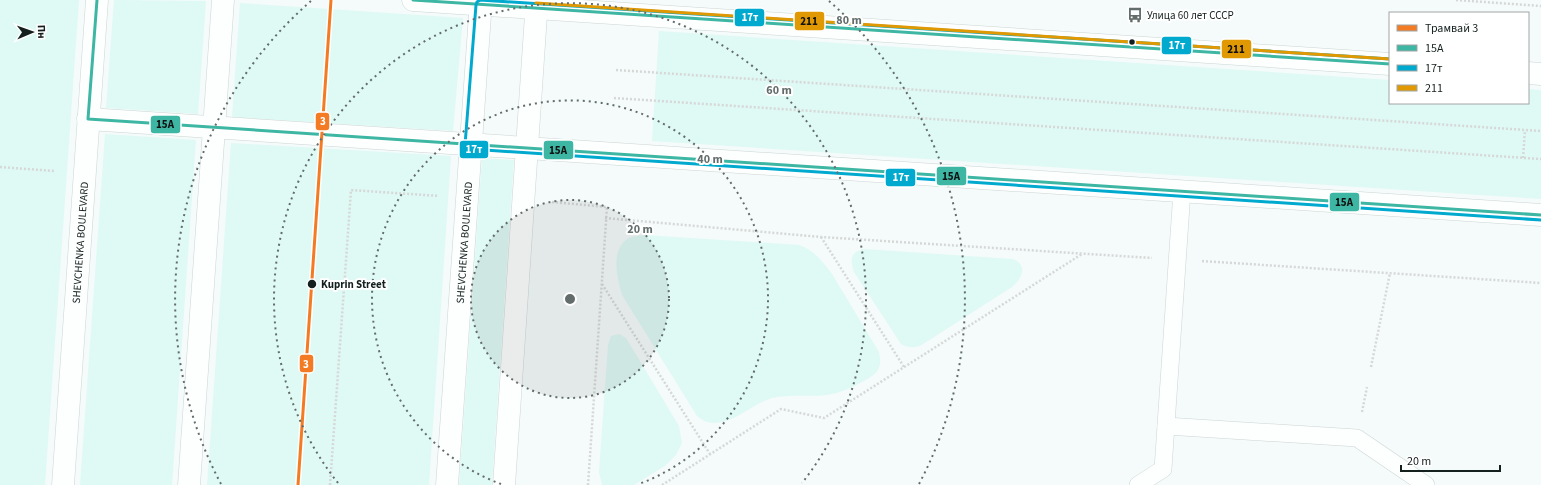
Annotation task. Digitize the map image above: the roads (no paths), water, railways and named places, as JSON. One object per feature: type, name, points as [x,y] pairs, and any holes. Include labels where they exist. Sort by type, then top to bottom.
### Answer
[{"type":"street","name":"SHEVCHENKA BOULEVARD","points":[[63,485],[97,0]]},
{"type":"street","points":[[189,485],[223,0]]},
{"type":"street","points":[[413,0],[536,4],[1389,64]]},
{"type":"street","name":"SHEVCHENKA BOULEVARD","points":[[447,485],[481,2]]},
{"type":"street","points":[[504,485],[536,4]]},
{"type":"street","points":[[1529,73],[1541,74]]},
{"type":"street","points":[[88,119],[1541,215]]},
{"type":"lane","points":[[1138,485],[1163,469],[1182,191]]},
{"type":"lane","points":[[1166,426],[1357,438],[1426,485]]},
{"type":"tram line","name":"3","points":[[298,485],[331,0]]},
{"type":"place","name":"Улица 60 лет СССР","points":[[1135,15]]},
{"type":"place","name":"Kuprin Street","points":[[312,284]]}]
